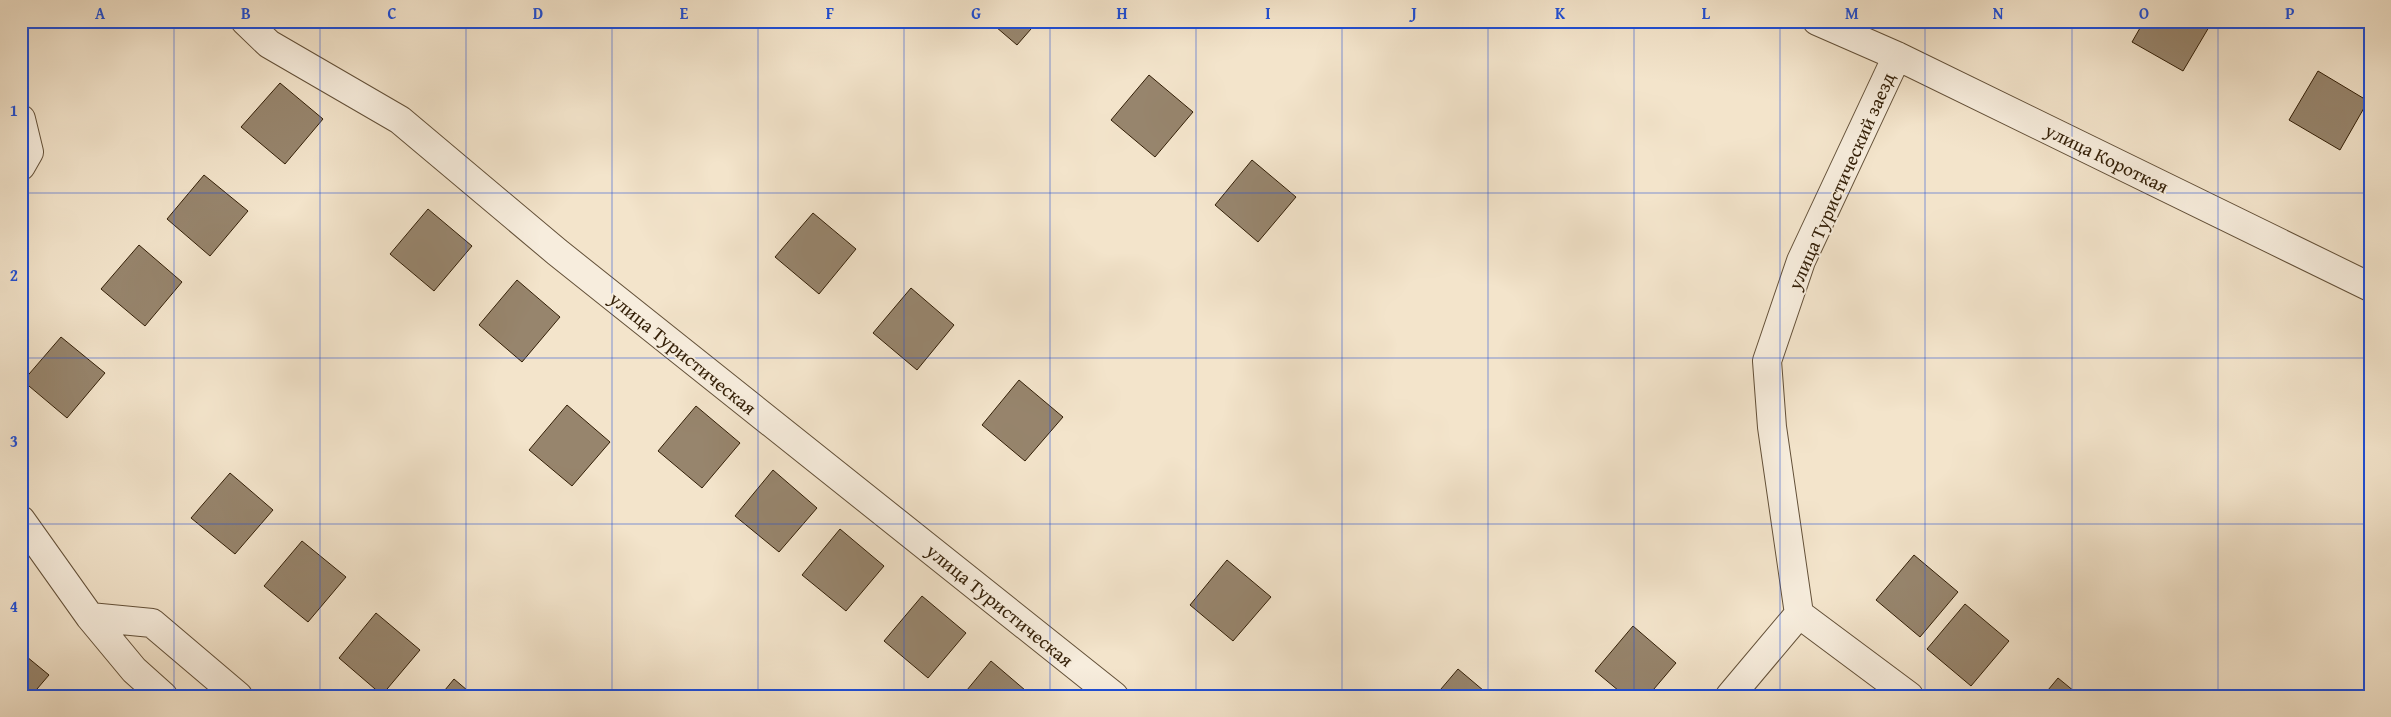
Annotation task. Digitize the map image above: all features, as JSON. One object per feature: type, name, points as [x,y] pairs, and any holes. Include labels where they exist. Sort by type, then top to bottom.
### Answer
[{"type":"street","name":"улица Туристическая","points":[[245,21],[269,44],[400,120],[557,252],[1114,696]]},
{"type":"street","name":"улица Короткая","points":[[1817,21],[1847,27],[1897,56],[2370,287]]},
{"type":"street","name":"улица Туристический заезд","points":[[1799,614],[1772,427],[1767,361],[1801,261],[1897,56]]},
{"type":"street","points":[[21,119],[28,152],[21,166]]},
{"type":"street","points":[[21,520],[90,617],[134,670],[163,696]]},
{"type":"street","points":[[1730,696],[1799,614],[1908,696]]},
{"type":"street","points":[[90,617],[152,623],[238,696]]},
{"type":"building","points":[[989,21],[1038,21],[1017,45]]},
{"type":"building","points":[[2144,21],[2212,22],[2183,71],[2132,42]]},
{"type":"building","points":[[2318,71],[2368,101],[2340,150],[2289,120]]},
{"type":"building","points":[[1149,75],[1193,112],[1155,157],[1111,120]]},
{"type":"building","points":[[280,83],[323,119],[285,164],[241,127]]},
{"type":"building","points":[[1252,160],[1296,197],[1258,242],[1215,205]]},
{"type":"building","points":[[204,175],[248,211],[210,256],[167,219]]},
{"type":"building","points":[[428,209],[472,246],[434,291],[390,254]]},
{"type":"building","points":[[813,213],[856,249],[819,294],[775,257]]},
{"type":"building","points":[[139,245],[182,282],[145,326],[101,289]]},
{"type":"building","points":[[517,280],[560,317],[522,362],[479,325]]},
{"type":"building","points":[[911,288],[954,325],[917,370],[873,333]]},
{"type":"building","points":[[61,337],[105,373],[67,418],[23,381]]},
{"type":"building","points":[[1019,380],[1063,417],[1025,461],[982,425]]},
{"type":"building","points":[[567,405],[610,442],[572,486],[529,450]]},
{"type":"building","points":[[696,406],[740,443],[702,488],[658,451]]},
{"type":"building","points":[[773,470],[817,508],[779,552],[735,516]]},
{"type":"building","points":[[230,473],[273,510],[235,554],[191,518]]},
{"type":"building","points":[[840,529],[884,566],[846,611],[802,575]]},
{"type":"building","points":[[302,541],[346,577],[308,622],[264,586]]},
{"type":"building","points":[[1914,555],[1958,592],[1920,637],[1876,600]]},
{"type":"building","points":[[1227,560],[1271,597],[1233,641],[1190,605]]},
{"type":"building","points":[[922,596],[966,633],[928,678],[884,641]]},
{"type":"building","points":[[1965,604],[2009,641],[1971,686],[1927,649]]},
{"type":"building","points":[[376,613],[420,650],[382,695],[339,658]]},
{"type":"building","points":[[1633,626],[1676,663],[1648,696],[1625,696],[1595,671]]},
{"type":"building","points":[[21,652],[49,675],[31,696],[21,696]]},
{"type":"building","points":[[991,661],[1032,696],[962,696]]},
{"type":"building","points":[[1458,669],[1490,696],[1435,696]]},
{"type":"building","points":[[2058,678],[2080,696],[2043,696]]},
{"type":"building","points":[[454,679],[474,696],[440,696]]}]
